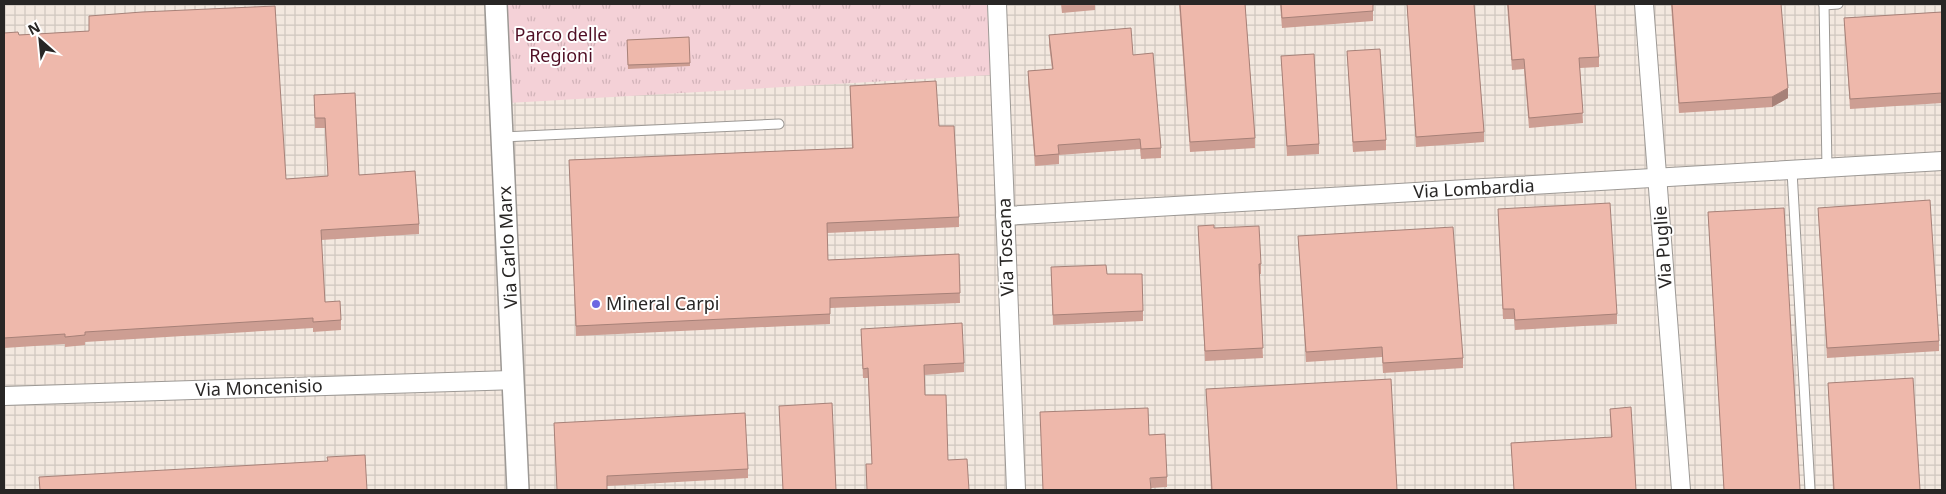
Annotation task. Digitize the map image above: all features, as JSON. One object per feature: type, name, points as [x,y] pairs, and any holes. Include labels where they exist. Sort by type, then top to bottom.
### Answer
[{"type":"street","name":"Via Carlo Marx","points":[[496,4],[518,490]]},
{"type":"street","name":"Via Toscana","points":[[997,4],[1016,490]]},
{"type":"street","name":"Via Puglie","points":[[1644,4],[1681,490]]},
{"type":"street","name":"Via Lombardia","points":[[1005,216],[1942,161]]},
{"type":"street","name":"Via Moncenisio","points":[[4,396],[514,380]]},
{"type":"lane","points":[[1826,168],[1824,4],[1838,4]]},
{"type":"lane","points":[[502,138],[779,124]]},
{"type":"lane","points":[[1792,171],[1810,490]]},
{"type":"shaded area","points":[[4,4],[487,4],[991,74],[987,4],[1942,4],[1942,490],[4,490]]},
{"type":"green space","name":"Parco delle Regioni","points":[[487,4],[987,4],[991,75],[491,104]]},
{"type":"building","points":[[1180,4],[1245,4],[1255,138],[1190,142]]},
{"type":"building","points":[[1281,4],[1373,4],[1373,11],[1282,18]]},
{"type":"building","points":[[1407,4],[1474,4],[1484,132],[1416,137]]},
{"type":"building","points":[[1508,4],[1595,4],[1599,57],[1579,58],[1583,113],[1529,118],[1524,59],[1512,60]]},
{"type":"building","points":[[1672,4],[1781,4],[1788,88],[1772,97],[1679,103]]},
{"type":"building","points":[[275,6],[286,179],[328,176],[325,118],[315,118],[314,95],[355,93],[359,175],[415,171],[419,224],[321,230],[325,302],[340,301],[341,320],[313,322],[313,318],[85,332],[85,335],[65,337],[65,334],[4,338],[4,33],[18,32],[19,35],[89,31],[89,16]]},
{"type":"building","points":[[1942,12],[1942,93],[1850,99],[1844,18]]},
{"type":"building","points":[[1131,28],[1133,55],[1153,53],[1161,148],[1141,149],[1140,139],[1058,145],[1059,154],[1035,156],[1028,71],[1053,69],[1049,35]]},
{"type":"building","points":[[689,37],[690,63],[628,65],[627,40]]},
{"type":"building","points":[[1380,49],[1386,140],[1353,142],[1347,51]]},
{"type":"building","points":[[1314,54],[1319,144],[1287,146],[1281,56]]},
{"type":"building","points":[[936,81],[939,126],[954,126],[959,217],[827,223],[828,260],[959,254],[960,293],[830,298],[830,314],[576,326],[569,160],[853,148],[850,86]]},
{"type":"building","points":[[1930,200],[1939,341],[1827,348],[1818,208]]},
{"type":"building","points":[[1610,203],[1617,314],[1515,320],[1514,309],[1503,309],[1498,209]]},
{"type":"building","points":[[1784,208],[1800,490],[1724,490],[1708,212]]},
{"type":"building","points":[[1214,225],[1214,228],[1259,226],[1263,348],[1205,351],[1198,226]]},
{"type":"building","points":[[1453,227],[1463,358],[1383,363],[1382,347],[1306,352],[1298,236]]},
{"type":"building","points":[[1106,265],[1107,274],[1142,274],[1143,311],[1053,315],[1051,267]]},
{"type":"building","points":[[962,323],[964,363],[924,365],[925,395],[946,395],[948,460],[967,459],[969,490],[867,490],[866,464],[872,464],[868,368],[863,369],[861,329]]},
{"type":"building","points":[[1913,378],[1920,490],[1834,490],[1828,383]]},
{"type":"building","points":[[1391,379],[1397,490],[1212,490],[1206,389]]},
{"type":"building","points":[[832,403],[836,490],[783,490],[779,406]]},
{"type":"building","points":[[1631,407],[1636,490],[1514,490],[1511,443],[1612,437],[1610,409]]},
{"type":"building","points":[[1148,408],[1149,435],[1165,434],[1167,477],[1150,478],[1151,490],[1043,490],[1040,412]]},
{"type":"building","points":[[745,413],[748,469],[607,476],[607,490],[557,490],[554,423]]},
{"type":"building","points":[[365,455],[367,490],[40,490],[39,477],[328,461],[327,457]]},
{"type":"place","name":"Mineral Carpi","points":[[596,304]]}]
